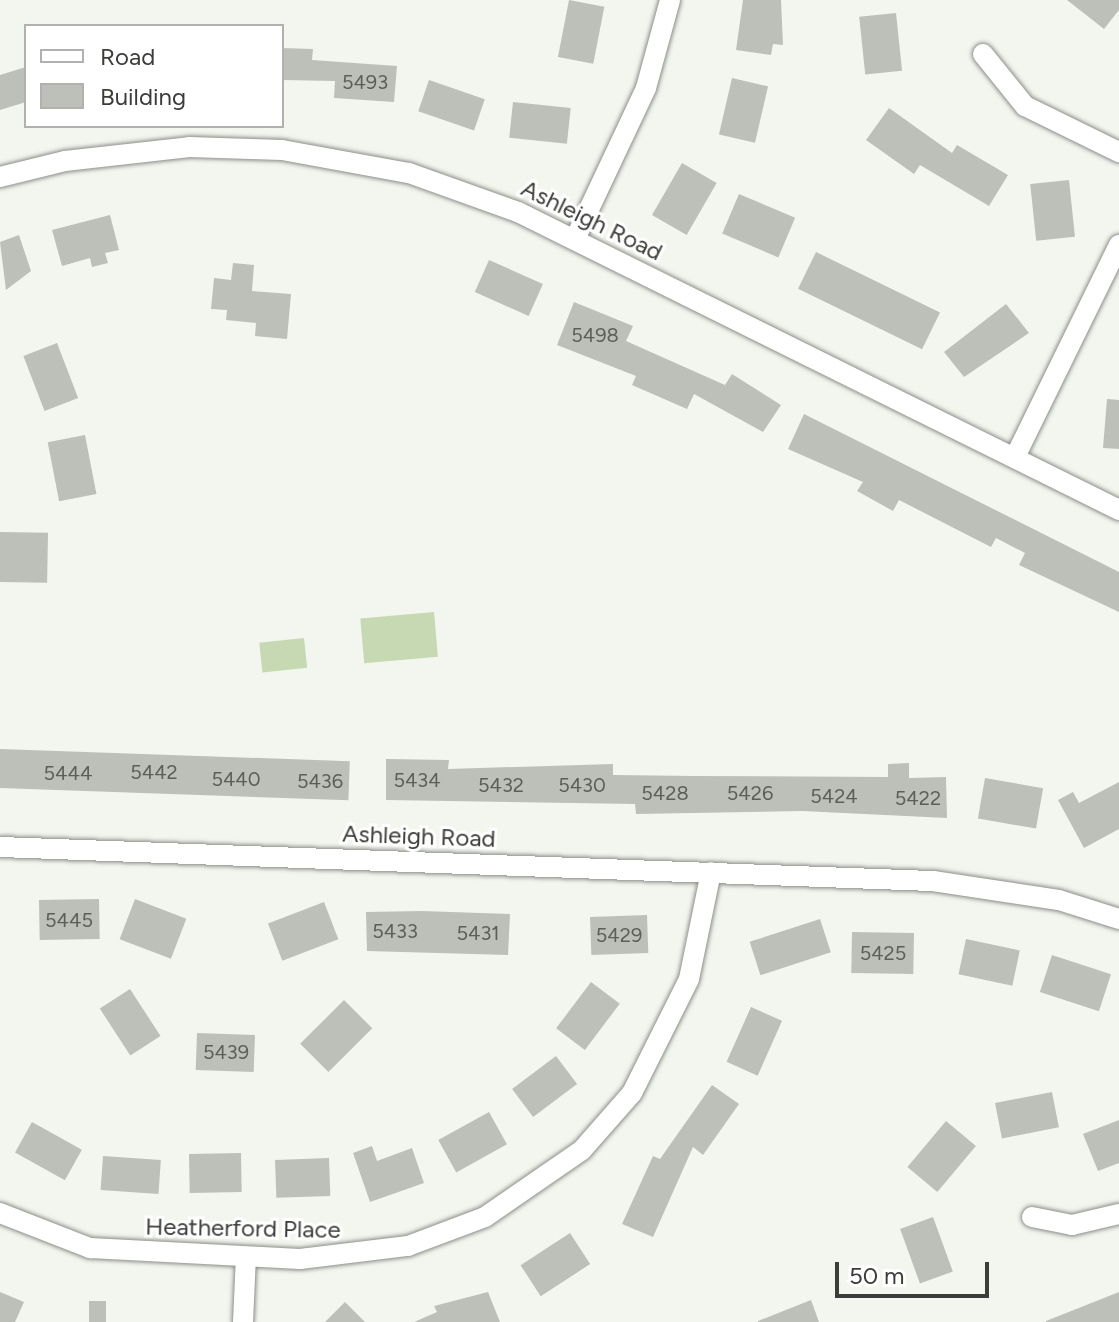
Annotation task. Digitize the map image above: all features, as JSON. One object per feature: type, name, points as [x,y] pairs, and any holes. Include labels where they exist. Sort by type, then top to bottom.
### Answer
[{"type":"street","points":[[575,239],[646,88],[670,0]]},
{"type":"street","points":[[983,54],[1025,106],[1119,152]]},
{"type":"street","name":"Ashleigh Road","points":[[0,177],[153,149],[282,150],[409,173],[575,239],[1119,510]]},
{"type":"street","points":[[1015,457],[1119,245]]},
{"type":"street","name":"Ashleigh Road","points":[[0,847],[711,872],[998,888],[1119,919]]},
{"type":"street","name":"Heatherford Place","points":[[0,1213],[90,1248],[246,1257],[335,1258],[408,1246],[496,1212],[570,1160],[632,1093],[665,1038],[689,979],[711,872]]},
{"type":"street","points":[[1032,1217],[1072,1225],[1119,1214]]},
{"type":"street","points":[[243,1322],[246,1257]]},
{"type":"green space","points":[[434,612],[438,657],[364,663],[360,618]]},
{"type":"green space","points":[[304,638],[307,668],[262,673],[259,643]]},
{"type":"building","points":[[569,0],[604,7],[593,64],[558,57]]},
{"type":"building","points":[[743,0],[781,0],[783,45],[773,44],[771,55],[736,50]]},
{"type":"building","points":[[1067,0],[1119,0],[1119,10],[1104,29]]},
{"type":"building","points":[[896,13],[902,71],[865,75],[859,17]]},
{"type":"building","points":[[284,48],[313,49],[312,60],[397,66],[394,102],[334,98],[335,81],[284,80]]},
{"type":"building","points":[[24,68],[24,103],[0,110],[0,75]]},
{"type":"building","points":[[732,78],[768,86],[755,143],[719,135]]},
{"type":"building","points":[[429,80],[485,99],[474,130],[418,111]]},
{"type":"building","points":[[513,102],[571,108],[567,144],[509,138]]},
{"type":"building","points":[[889,108],[952,153],[957,145],[1008,175],[989,206],[920,165],[914,174],[866,140]]},
{"type":"building","points":[[682,163],[717,183],[687,235],[652,215]]},
{"type":"building","points":[[1069,180],[1075,237],[1036,241],[1030,184]]},
{"type":"building","points":[[739,194],[795,218],[778,257],[722,234]]},
{"type":"building","points":[[110,215],[119,250],[105,253],[108,263],[92,267],[90,258],[62,266],[52,230]]},
{"type":"building","points":[[19,235],[31,271],[6,290],[0,242]]},
{"type":"building","points":[[816,252],[940,312],[922,349],[798,289]]},
{"type":"building","points":[[489,260],[543,284],[529,316],[475,292]]},
{"type":"building","points":[[233,263],[254,265],[252,291],[291,294],[287,339],[255,336],[256,323],[226,320],[227,310],[211,309],[214,278],[231,280]]},
{"type":"building","points":[[574,302],[633,326],[626,341],[725,385],[732,374],[781,405],[763,432],[694,394],[687,409],[632,385],[636,376],[557,345]]},
{"type":"building","points":[[1006,304],[1029,333],[964,377],[944,352]]},
{"type":"building","points":[[57,343],[78,398],[45,411],[23,356]]},
{"type":"building","points":[[1107,399],[1119,400],[1119,449],[1103,448]]},
{"type":"building","points":[[804,414],[1119,572],[1119,612],[1019,565],[1025,553],[996,538],[991,547],[899,500],[893,511],[857,491],[863,482],[788,449]]},
{"type":"building","points":[[85,435],[96,494],[59,501],[48,442]]},
{"type":"building","points":[[0,532],[48,533],[47,583],[0,582]]},
{"type":"building","points":[[0,749],[350,761],[348,800],[0,788]]},
{"type":"building","points":[[386,759],[449,760],[448,769],[613,764],[613,775],[695,776],[888,777],[888,764],[909,763],[909,778],[946,777],[947,818],[802,811],[636,814],[635,804],[386,800]]},
{"type":"building","points":[[985,778],[1043,788],[1036,829],[978,818]]},
{"type":"building","points":[[1119,782],[1119,829],[1084,848],[1058,800],[1073,792],[1079,803]]},
{"type":"building","points":[[99,899],[100,939],[40,940],[39,900]]},
{"type":"building","points":[[135,899],[186,919],[171,959],[120,939]]},
{"type":"building","points":[[324,902],[338,939],[282,961],[268,924]]},
{"type":"building","points":[[366,912],[510,914],[508,955],[367,951]]},
{"type":"building","points":[[647,915],[648,953],[591,955],[590,917]]},
{"type":"building","points":[[820,919],[831,952],[760,975],[750,942]]},
{"type":"building","points":[[852,932],[914,933],[913,974],[851,973]]},
{"type":"building","points":[[966,939],[1020,950],[1012,986],[959,974]]},
{"type":"building","points":[[1052,955],[1111,974],[1099,1011],[1040,992]]},
{"type":"building","points":[[591,982],[620,1004],[585,1050],[556,1028]]},
{"type":"building","points":[[130,989],[160,1036],[130,1056],[100,1009]]},
{"type":"building","points":[[344,1000],[372,1028],[328,1072],[300,1044]]},
{"type":"building","points":[[751,1007],[782,1021],[758,1076],[727,1062]]},
{"type":"building","points":[[197,1033],[255,1035],[254,1072],[196,1070]]},
{"type":"building","points":[[556,1056],[577,1084],[533,1117],[512,1089]]},
{"type":"building","points":[[712,1085],[739,1104],[703,1155],[693,1147],[653,1237],[622,1224],[653,1156],[660,1159]]},
{"type":"building","points":[[1052,1092],[1059,1127],[1002,1138],[995,1103]]},
{"type":"building","points":[[489,1112],[507,1144],[456,1172],[438,1140]]},
{"type":"building","points":[[1119,1120],[1119,1163],[1098,1171],[1083,1134]]},
{"type":"building","points":[[946,1121],[976,1146],[937,1192],[907,1167]]},
{"type":"building","points":[[32,1122],[82,1150],[65,1180],[15,1153]]},
{"type":"building","points":[[372,1146],[377,1161],[412,1148],[424,1183],[370,1202],[353,1153]]},
{"type":"building","points":[[241,1153],[242,1192],[190,1193],[189,1154]]},
{"type":"building","points":[[103,1156],[161,1160],[158,1194],[101,1190]]},
{"type":"building","points":[[329,1158],[330,1196],[276,1198],[275,1160]]},
{"type":"building","points":[[933,1217],[953,1272],[920,1283],[900,1229]]},
{"type":"building","points":[[570,1233],[590,1264],[541,1296],[521,1265]]},
{"type":"building","points":[[0,1292],[24,1302],[15,1322],[0,1322]]},
{"type":"building","points":[[488,1292],[500,1322],[414,1322],[437,1312],[434,1306]]},
{"type":"building","points":[[1119,1292],[1119,1322],[1046,1322],[1046,1321]]},
{"type":"building","points":[[811,1300],[819,1322],[758,1322],[758,1321]]},
{"type":"building","points":[[89,1301],[106,1301],[106,1322],[89,1322]]},
{"type":"building","points":[[345,1302],[365,1322],[325,1322]]}]
